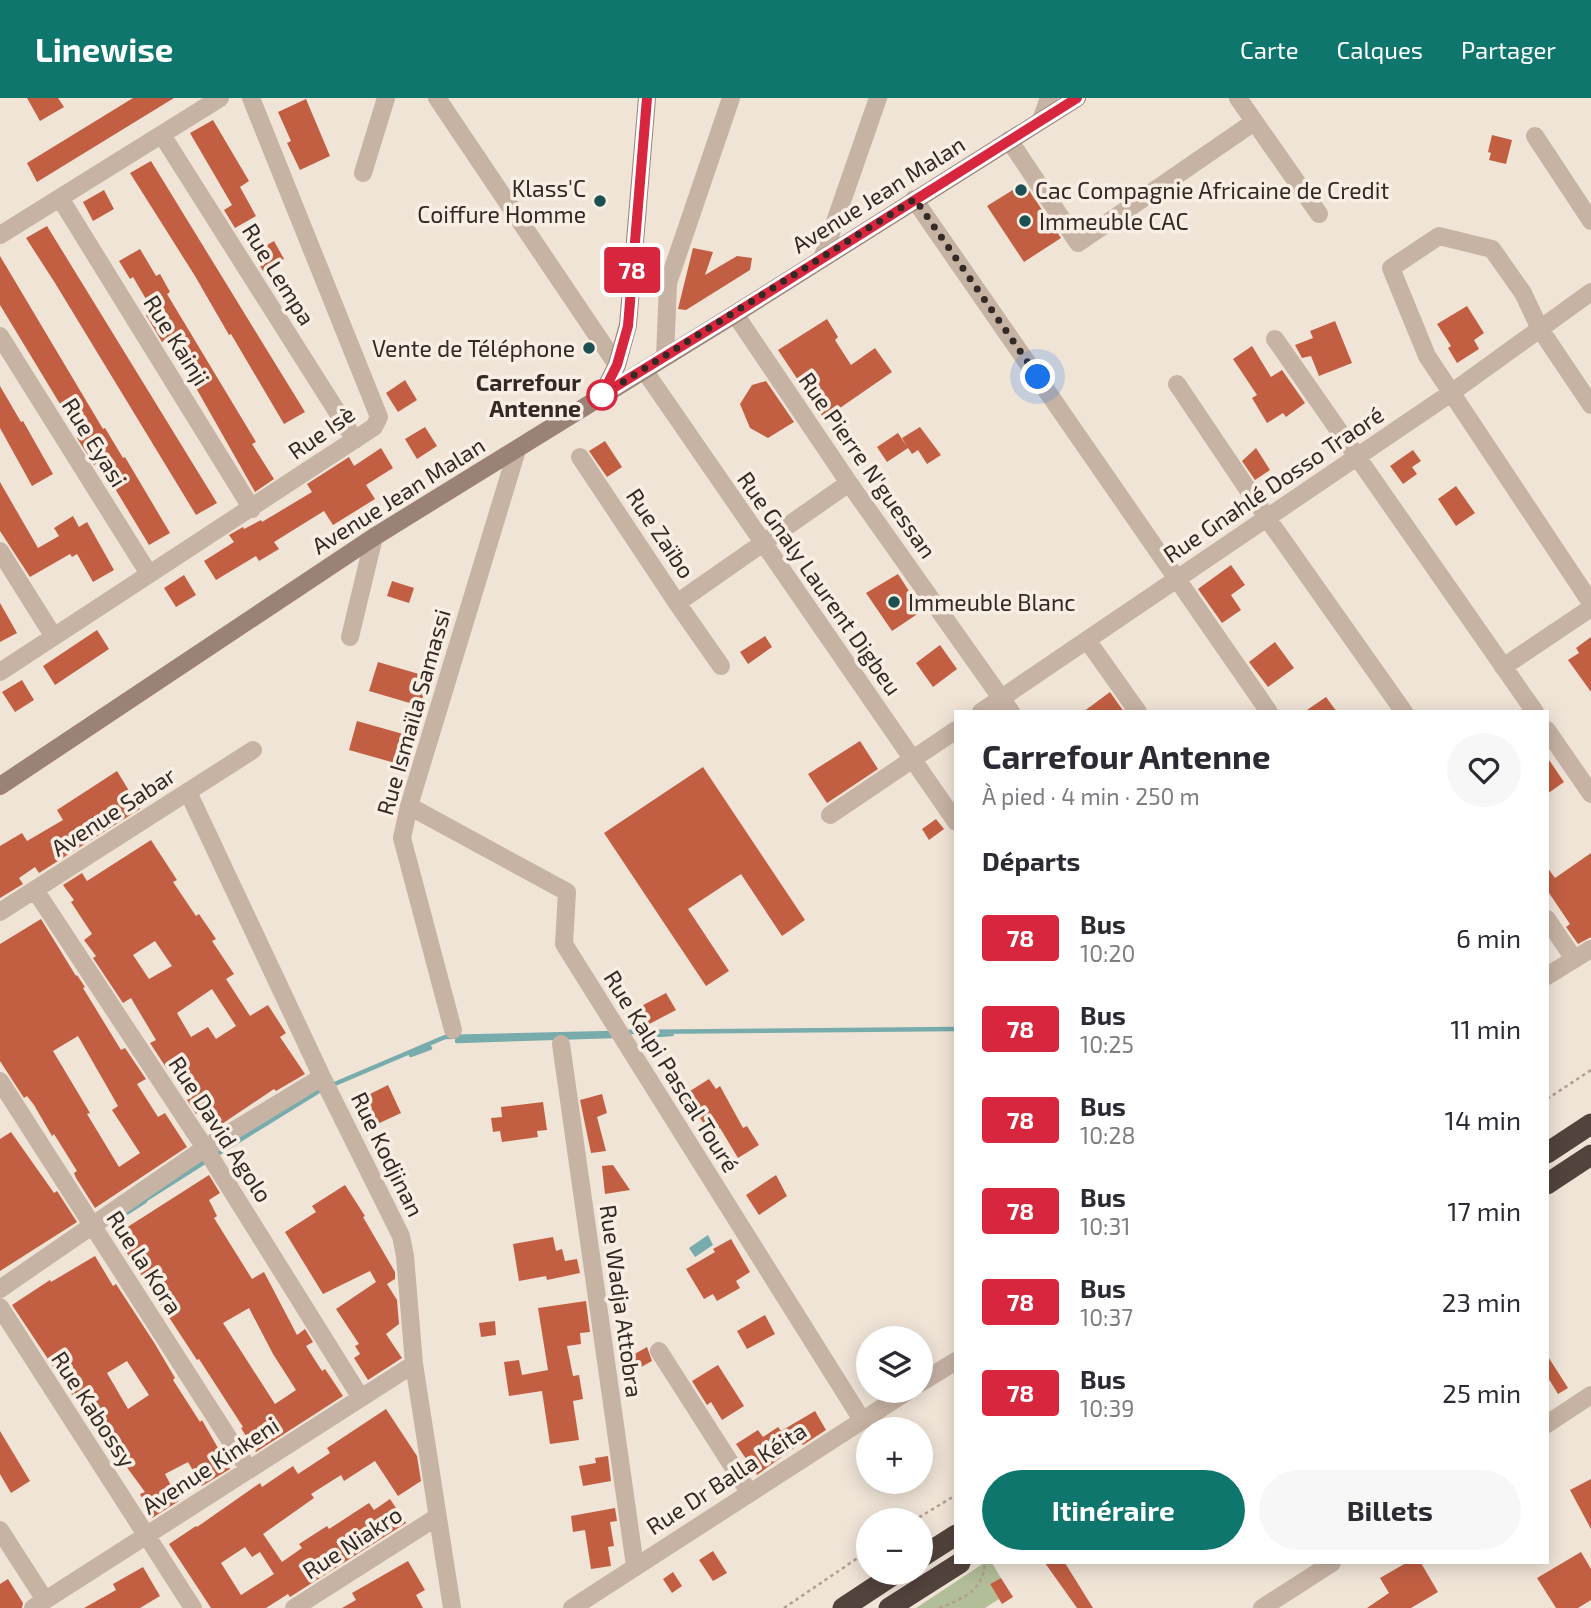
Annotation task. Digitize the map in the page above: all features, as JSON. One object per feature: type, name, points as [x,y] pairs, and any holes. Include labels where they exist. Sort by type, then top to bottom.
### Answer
[{"type":"highway","points":[[1549,1152],[1591,1124]]},
{"type":"highway","points":[[1549,1183],[1591,1156]]},
{"type":"highway","points":[[933,1550],[954,1536]]},
{"type":"highway","points":[[890,1608],[958,1564]]},
{"type":"highway","points":[[843,1608],[878,1585]]},
{"type":"main road","points":[[602,395],[617,365],[628,326],[647,98]]},
{"type":"main road","name":"Avenue Jean Malan","points":[[0,786],[374,537],[1077,98]]},
{"type":"street","points":[[0,235],[220,98]]},
{"type":"street","name":"Rue Isè","points":[[0,672],[355,440],[374,427],[379,417],[251,98]]},
{"type":"street","points":[[363,173],[386,98]]},
{"type":"street","points":[[437,98],[617,365]]},
{"type":"street","points":[[664,357],[668,284],[731,98]]},
{"type":"street","points":[[822,259],[878,98]]},
{"type":"street","points":[[1041,120],[1049,98]]},
{"type":"street","points":[[1238,98],[1319,215]]},
{"type":"street","points":[[1009,139],[1078,243],[1254,122]]},
{"type":"street","name":"Rue Lempa","points":[[162,135],[355,440]]},
{"type":"street","points":[[1535,136],[1591,221]]},
{"type":"street","name":"Rue Kainji","points":[[60,198],[252,509]]},
{"type":"street","points":[[915,199],[1268,710]]},
{"type":"street","points":[[1591,405],[1540,329],[1523,293],[1492,249],[1439,236],[1391,268],[1427,356],[1591,603]]},
{"type":"street","name":"Rue Gnahlé Dosso Traoré","points":[[988,710],[1006,705],[1087,640],[1451,393],[1591,292]]},
{"type":"street","name":"Rue Pierre N'guessan","points":[[734,314],[849,484],[1006,705]]},
{"type":"street","name":"Rue Eyasi","points":[[0,336],[149,574]]},
{"type":"street","points":[[1275,339],[1534,710]]},
{"type":"street","name":"Rue Gnaly Laurent Digbeu","points":[[644,370],[954,819]]},
{"type":"street","points":[[1177,384],[1267,518],[1403,710]]},
{"type":"street","name":"Rue Ismaïla Samassi","points":[[453,1030],[402,838],[409,806],[517,450]]},
{"type":"street","name":"Rue Zaïbo","points":[[580,457],[677,603],[849,484]]},
{"type":"street","points":[[350,638],[374,537]]},
{"type":"street","points":[[0,551],[54,637]]},
{"type":"street","points":[[677,603],[721,666]]},
{"type":"street","points":[[1503,667],[1591,608]]},
{"type":"street","points":[[1087,640],[1137,710]]},
{"type":"street","points":[[830,815],[954,731]]},
{"type":"street","points":[[1549,733],[1591,794]]},
{"type":"street","name":"Avenue Sabar","points":[[0,912],[253,750]]},
{"type":"street","name":"Rue Kodjinan","points":[[188,792],[322,1077],[401,1236],[414,1364],[452,1608]]},
{"type":"street","name":"Rue Kalpi Pascal Touré","points":[[409,806],[566,892],[564,944],[860,1417]]},
{"type":"street","name":"Rue David Agolo","points":[[35,890],[205,1148],[360,1398]]},
{"type":"street","points":[[1549,922],[1574,959]]},
{"type":"street","points":[[1549,975],[1591,949]]},
{"type":"street","name":"Rue Wadja Attobra","points":[[561,1044],[635,1566]]},
{"type":"street","points":[[0,1289],[205,1148],[322,1077]]},
{"type":"street","name":"Rue la Kora","points":[[0,1081],[249,1470]]},
{"type":"street","name":"Rue Kabossy","points":[[0,1307],[193,1608]]},
{"type":"street","points":[[659,1351],[749,1492]]},
{"type":"street","points":[[933,1375],[954,1362]]},
{"type":"street","name":"Avenue Kinkeni","points":[[39,1604],[414,1364]]},
{"type":"street","points":[[1549,1423],[1591,1395]]},
{"type":"street","name":"Rue Dr Balla Kéita","points":[[867,1417],[889,1403]]},
{"type":"street","name":"Rue Dr Balla Kéita","points":[[572,1608],[856,1424]]},
{"type":"street","name":"Rue Niakro","points":[[294,1608],[437,1517]]},
{"type":"street","points":[[0,1530],[39,1604]]},
{"type":"street","points":[[1262,1608],[1330,1564]]},
{"type":"path","points":[[1549,1098],[1591,1070]]},
{"type":"path","points":[[933,1509],[954,1496]]},
{"type":"path","points":[[784,1608],[856,1559]]},
{"type":"path","points":[[939,1608],[973,1592],[980,1582],[985,1564]]},
{"type":"green space","points":[[982,1564],[993,1564],[1001,1578],[990,1584],[999,1599],[985,1608],[916,1608]]},
{"type":"water","points":[[708,1235],[713,1245],[695,1257],[689,1248]]},
{"type":"building","points":[[27,98],[58,98],[64,107],[40,121]]},
{"type":"building","points":[[133,98],[174,98],[37,182],[27,163]]},
{"type":"building","points":[[306,99],[330,156],[300,170],[287,143],[291,141],[278,112]]},
{"type":"building","points":[[213,120],[249,181],[240,187],[256,216],[235,228],[224,210],[232,205],[190,133]]},
{"type":"building","points":[[1492,135],[1512,140],[1506,164],[1489,160]]},
{"type":"building","points":[[151,161],[305,412],[284,424],[130,173]]},
{"type":"building","name":"Immeuble CAC","points":[[1024,183],[1061,238],[1024,262],[987,206]]},
{"type":"building","points":[[104,190],[114,209],[93,221],[83,202]]},
{"type":"building","points":[[47,226],[217,503],[196,515],[26,238]]},
{"type":"building","points":[[274,241],[284,259],[263,271],[253,253]]},
{"type":"building","points":[[693,248],[713,252],[705,275],[737,256],[752,258],[750,270],[686,310],[678,309]]},
{"type":"building","points":[[140,249],[156,276],[160,274],[170,292],[167,294],[256,442],[252,444],[274,479],[255,492],[167,339],[162,342],[146,315],[153,311],[133,277],[130,279],[119,261]]},
{"type":"building","points":[[0,256],[103,429],[105,428],[123,458],[125,457],[170,533],[149,545],[99,462],[94,465],[77,438],[79,436],[0,305]]},
{"type":"building","points":[[1467,306],[1484,333],[1474,340],[1479,349],[1457,363],[1448,348],[1451,346],[1437,324]]},
{"type":"building","points":[[827,319],[838,337],[835,340],[851,365],[875,348],[892,372],[824,419],[778,350]]},
{"type":"building","points":[[1335,321],[1352,363],[1319,376],[1311,356],[1302,358],[1295,345],[1313,338],[1310,331]]},
{"type":"building","points":[[1252,346],[1271,377],[1282,370],[1305,403],[1286,417],[1283,413],[1267,423],[1252,398],[1257,395],[1233,359]]},
{"type":"building","points":[[405,380],[417,400],[398,412],[386,393]]},
{"type":"building","points":[[766,381],[794,422],[768,438],[750,428],[740,404],[752,385]]},
{"type":"building","points":[[0,386],[53,474],[32,486],[0,428]]},
{"type":"building","points":[[425,427],[437,446],[417,459],[405,439]]},
{"type":"building","points":[[920,427],[941,455],[927,464],[918,450],[912,454],[908,448],[887,462],[877,447],[898,433],[907,447],[902,438]]},
{"type":"building","points":[[605,441],[622,467],[607,477],[589,451]]},
{"type":"building","points":[[381,448],[393,468],[366,485],[375,499],[333,525],[324,511],[274,542],[279,549],[259,561],[256,556],[216,580],[204,561],[234,542],[229,535],[243,527],[244,529],[261,520],[262,522],[312,492],[307,484],[349,457],[354,466]]},
{"type":"building","points":[[1256,448],[1270,470],[1255,480],[1242,461]]},
{"type":"building","points":[[1413,450],[1421,461],[1412,467],[1417,474],[1403,484],[1390,466]]},
{"type":"building","points":[[0,482],[38,548],[59,536],[54,528],[73,516],[79,527],[87,522],[114,570],[93,582],[77,554],[72,557],[70,554],[30,577],[0,531]]},
{"type":"building","points":[[1456,486],[1475,513],[1456,526],[1438,499]]},
{"type":"building","points":[[1231,565],[1245,585],[1231,595],[1241,610],[1222,623],[1198,589]]},
{"type":"building","name":"Immeuble Blanc","points":[[898,574],[922,611],[892,631],[866,593]]},
{"type":"building","points":[[184,575],[196,595],[176,607],[164,588]]},
{"type":"building","points":[[392,581],[414,588],[409,603],[387,596]]},
{"type":"building","points":[[0,603],[17,633],[0,642]]},
{"type":"building","points":[[97,630],[109,649],[55,685],[43,666]]},
{"type":"building","points":[[765,636],[772,647],[748,664],[740,652]]},
{"type":"building","points":[[1591,637],[1591,692],[1568,660],[1579,653],[1576,648]]},
{"type":"building","points":[[1275,642],[1294,668],[1268,687],[1249,662]]},
{"type":"building","points":[[940,645],[957,669],[933,687],[916,663]]},
{"type":"building","points":[[378,662],[429,677],[420,706],[369,691]]},
{"type":"building","points":[[22,680],[34,700],[15,712],[2,692]]},
{"type":"building","points":[[1110,692],[1123,710],[1086,710]]},
{"type":"building","points":[[1326,697],[1336,710],[1307,710]]},
{"type":"building","points":[[357,721],[410,736],[402,765],[349,750]]},
{"type":"building","points":[[860,741],[878,769],[827,803],[808,774]]},
{"type":"building","points":[[1549,760],[1564,782],[1549,793]]},
{"type":"building","points":[[703,767],[805,920],[782,936],[741,874],[688,909],[729,971],[706,986],[604,833]]},
{"type":"building","points":[[117,771],[140,809],[39,873],[35,867],[19,878],[23,884],[0,898],[0,846],[22,833],[27,841],[63,820],[57,810]]},
{"type":"building","points":[[936,819],[944,829],[929,840],[922,829]]},
{"type":"building","points":[[151,840],[177,880],[173,882],[196,916],[199,914],[216,939],[212,941],[234,974],[226,979],[250,1016],[268,1005],[286,1033],[280,1037],[305,1074],[276,1091],[274,1089],[213,1130],[201,1110],[196,1114],[187,1100],[191,1098],[150,1043],[156,1040],[131,998],[123,1003],[93,958],[96,956],[84,940],[92,934],[63,885],[82,873],[87,881]],"holes":[[[155,941],[172,966],[149,979],[133,955]],[[212,989],[236,1026],[216,1039],[208,1027],[191,1037],[177,1013]]]},
{"type":"building","points":[[1591,853],[1591,937],[1578,944],[1566,927],[1570,924],[1549,893],[1549,870],[1555,878]]},
{"type":"building","points":[[41,919],[85,987],[83,988],[121,1050],[125,1048],[146,1079],[137,1084],[158,1117],[165,1113],[187,1147],[95,1208],[76,1178],[74,1173],[77,1171],[54,1134],[52,1136],[34,1105],[27,1096],[24,1098],[0,1061],[0,944]],"holes":[[[78,1036],[118,1106],[112,1110],[140,1153],[119,1167],[53,1051]]]},
{"type":"building","points":[[666,993],[676,1010],[636,1031],[626,1014]]},
{"type":"building","points":[[709,1079],[716,1089],[720,1086],[743,1128],[747,1126],[759,1145],[738,1158],[720,1128],[710,1134],[697,1113],[691,1116],[679,1098]]},
{"type":"building","points":[[388,1085],[401,1113],[371,1127],[358,1100]]},
{"type":"building","points":[[602,1094],[607,1113],[597,1117],[606,1151],[591,1153],[580,1100]]},
{"type":"building","points":[[543,1102],[547,1130],[537,1131],[538,1137],[502,1142],[500,1131],[493,1132],[491,1118],[502,1117],[501,1107]]},
{"type":"building","points":[[11,1132],[54,1193],[57,1191],[77,1222],[0,1271],[0,1139]]},
{"type":"building","points":[[613,1165],[630,1190],[605,1194],[602,1166]]},
{"type":"building","points":[[209,1175],[220,1193],[209,1200],[217,1216],[214,1218],[252,1279],[264,1272],[297,1335],[305,1329],[313,1342],[306,1346],[343,1396],[256,1452],[199,1359],[197,1360],[115,1235]],"holes":[[[249,1308],[296,1390],[275,1404],[223,1323]]]},
{"type":"building","points":[[776,1175],[787,1196],[759,1215],[746,1195]]},
{"type":"building","points":[[345,1185],[395,1272],[395,1279],[387,1284],[397,1300],[399,1324],[386,1334],[402,1358],[368,1380],[354,1358],[360,1354],[355,1346],[359,1344],[336,1309],[376,1282],[370,1271],[323,1294],[285,1232],[316,1212],[312,1206]]},
{"type":"building","points":[[553,1237],[556,1251],[562,1249],[565,1261],[577,1259],[580,1273],[547,1280],[546,1276],[519,1281],[513,1244]]},
{"type":"building","points":[[731,1239],[750,1272],[736,1281],[740,1288],[717,1301],[713,1294],[704,1299],[686,1269]]},
{"type":"building","points":[[95,1256],[155,1344],[175,1378],[173,1380],[200,1422],[202,1420],[230,1469],[202,1486],[188,1462],[165,1474],[179,1501],[152,1518],[140,1494],[145,1492],[120,1458],[116,1460],[75,1393],[72,1395],[12,1305],[50,1280],[51,1282]],"holes":[[[127,1361],[149,1395],[128,1409],[107,1373]]]},
{"type":"building","points":[[586,1301],[590,1332],[580,1333],[581,1344],[567,1346],[573,1376],[579,1375],[583,1399],[573,1401],[579,1440],[550,1444],[542,1391],[509,1396],[504,1362],[519,1360],[522,1375],[548,1370],[538,1308]]},
{"type":"building","points":[[765,1315],[775,1334],[747,1349],[737,1331]]},
{"type":"building","points":[[495,1321],[496,1335],[481,1337],[479,1323]]},
{"type":"building","points":[[647,1347],[652,1361],[634,1371],[626,1359]]},
{"type":"building","points":[[1549,1358],[1568,1388],[1558,1394],[1549,1379]]},
{"type":"building","points":[[718,1365],[744,1406],[722,1420],[711,1402],[707,1405],[692,1381]]},
{"type":"building","points":[[386,1409],[417,1456],[421,1481],[398,1496],[375,1461],[344,1481],[341,1475],[311,1494],[314,1498],[263,1534],[282,1562],[302,1548],[299,1544],[327,1526],[329,1529],[369,1503],[374,1510],[390,1499],[406,1523],[290,1597],[288,1594],[266,1608],[211,1608],[169,1544],[260,1483],[262,1487],[293,1466],[298,1474],[330,1453],[327,1448]],"holes":[[[245,1547],[252,1557],[260,1552],[274,1574],[241,1595],[221,1563]]]},
{"type":"building","points":[[815,1411],[826,1430],[803,1445],[801,1443],[757,1475],[736,1444],[758,1430],[763,1437],[778,1427],[781,1431]]},
{"type":"building","points":[[0,1431],[30,1481],[11,1493],[0,1474]]},
{"type":"building","points":[[608,1456],[611,1481],[583,1486],[579,1466],[596,1463],[595,1458]]},
{"type":"building","points":[[1591,1479],[1591,1529],[1570,1490]]},
{"type":"building","points":[[615,1508],[617,1521],[610,1522],[614,1546],[608,1547],[611,1566],[591,1569],[585,1530],[573,1532],[571,1516]]},
{"type":"building","points":[[713,1551],[727,1573],[713,1581],[699,1560]]},
{"type":"building","points":[[1581,1552],[1591,1569],[1591,1600],[1578,1608],[1556,1608],[1537,1578]]},
{"type":"building","points":[[408,1561],[425,1590],[416,1595],[423,1608],[342,1608],[356,1600],[352,1593]]},
{"type":"building","points":[[1046,1564],[1066,1564],[1093,1608],[1077,1608]]},
{"type":"building","points":[[1404,1564],[1422,1564],[1438,1592],[1411,1608],[1367,1608],[1389,1593],[1380,1578]]},
{"type":"building","points":[[143,1567],[160,1596],[140,1608],[84,1608],[116,1590],[113,1584]]},
{"type":"building","points":[[673,1572],[682,1586],[672,1593],[663,1579]]},
{"type":"building","points":[[1001,1578],[1013,1597],[1002,1604],[990,1584]]},
{"type":"building","points":[[8,1579],[23,1603],[22,1608],[0,1608],[0,1584]]},
{"type":"waterway","points":[[625,1032],[954,1029]]},
{"type":"waterway","points":[[330,1086],[445,1037],[613,1033]]},
{"type":"waterway","points":[[641,1036],[672,1034]]},
{"type":"waterway","points":[[457,1041],[612,1036]]},
{"type":"waterway","points":[[411,1055],[430,1048]]},
{"type":"waterway","points":[[214,1156],[322,1089]]},
{"type":"waterway","points":[[143,1201],[206,1161]]},
{"type":"waterway","points":[[117,1219],[145,1201]]},
{"type":"bus line","name":"78","points":[[647,98],[628,326],[617,365],[602,395],[1077,98]]},
{"type":"place","name":"Cac Compagnie Africaine de Credit","points":[[1021,190]]},
{"type":"place","name":"Klass'C Coiffure Homme","points":[[600,201]]},
{"type":"place","name":"Immeuble CAC","points":[[1025,221]]},
{"type":"place","name":"Vente de Téléphone","points":[[589,348]]},
{"type":"place","name":"Carrefour Antenne","points":[[602,395]]},
{"type":"place","name":"Immeuble Blanc","points":[[894,602]]},
{"type":"route","points":[[602,395],[915,199],[1038,377]]}]
